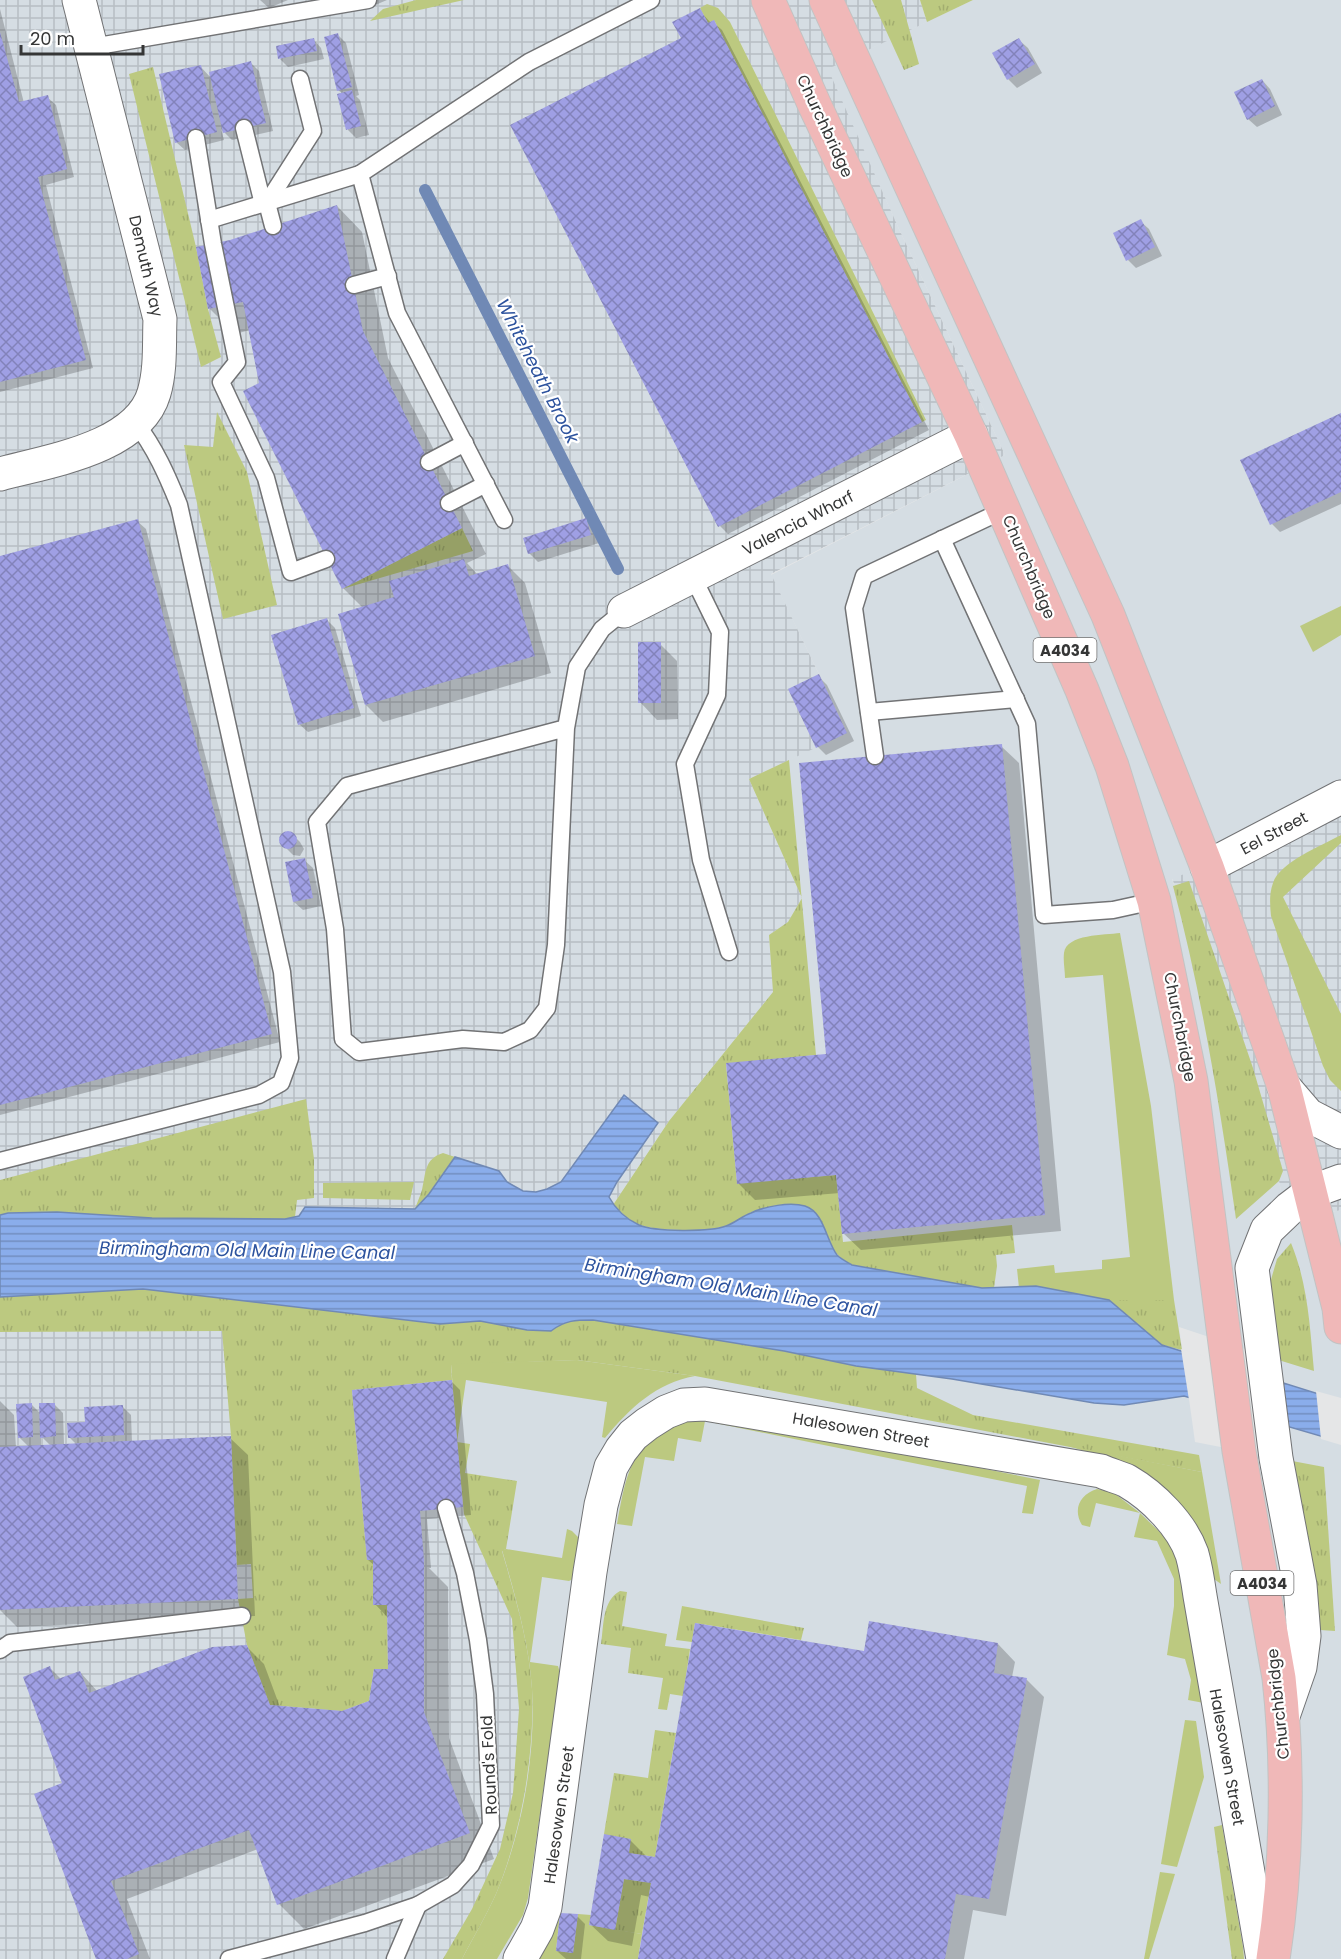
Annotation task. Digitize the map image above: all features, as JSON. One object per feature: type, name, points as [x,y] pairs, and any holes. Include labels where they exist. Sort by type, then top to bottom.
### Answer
[{"type":"main road","name":"Churchbridge","points":[[768,0],[820,117],[971,435],[1082,690],[1112,766],[1154,901],[1191,1081],[1239,1451],[1279,1678],[1285,1773],[1281,1907],[1273,1959]]},
{"type":"main road","name":"A4034","points":[[826,0],[1108,615],[1207,867],[1284,1087],[1326,1187],[1340,1319]]},
{"type":"street","name":"Demuth Way","points":[[0,474],[83,451],[106,442],[144,415],[154,393],[158,368],[160,319],[79,0]]},
{"type":"street","name":"Valencia Wharf","points":[[624,611],[971,435]]},
{"type":"street","name":"Eel Street","points":[[1207,867],[1341,797]]},
{"type":"street","points":[[1284,1087],[1308,1115],[1341,1132]]},
{"type":"street","points":[[1283,1716],[1300,1667],[1304,1636],[1300,1585],[1276,1458],[1252,1268],[1267,1230],[1290,1208],[1326,1187]]},
{"type":"street","name":"Halesowen Street","points":[[520,1959],[537,1929],[545,1907],[590,1572],[601,1505],[611,1467],[621,1450],[647,1424],[666,1412],[684,1405],[705,1404],[1091,1469],[1125,1480],[1143,1492],[1160,1508],[1177,1528],[1191,1553],[1263,1959]]},
{"type":"lane","points":[[92,47],[368,0]]},
{"type":"lane","points":[[209,220],[360,174],[529,62],[651,0]]},
{"type":"lane","points":[[265,203],[313,131],[300,79]]},
{"type":"lane","points":[[244,128],[273,226]]},
{"type":"lane","points":[[196,138],[209,220],[237,362],[221,382],[266,478],[291,572],[326,559]]},
{"type":"lane","points":[[360,174],[398,313],[504,520]]},
{"type":"lane","points":[[354,285],[388,276]]},
{"type":"lane","points":[[0,1161],[259,1095],[281,1083],[290,1058],[282,972],[178,505],[165,469],[151,442],[135,422]]},
{"type":"lane","points":[[429,462],[465,443]]},
{"type":"lane","points":[[449,503],[486,484]]},
{"type":"lane","points":[[875,756],[854,608],[864,576],[1004,510]]},
{"type":"lane","points":[[942,539],[1027,724],[1044,915],[1113,910],[1154,901]]},
{"type":"lane","points":[[693,576],[720,632],[717,695],[685,764],[701,860],[729,952]]},
{"type":"lane","points":[[566,728],[347,786],[317,822],[335,929],[343,1040],[359,1052],[463,1039],[504,1042],[530,1030],[547,1008],[556,945],[566,728],[577,667],[602,628],[624,611]]},
{"type":"lane","points":[[869,712],[1016,699]]},
{"type":"lane","name":"Round's Fold","points":[[229,1959],[263,1955],[418,1905],[453,1885],[471,1865],[491,1825],[485,1694],[478,1640],[465,1573],[446,1508]]},
{"type":"lane","points":[[0,1650],[10,1642],[242,1616]]},
{"type":"lane","points":[[395,1959],[418,1905]]},
{"type":"shaded area","points":[[0,0],[920,0],[927,22],[828,69],[899,229],[1005,455],[771,574],[847,733],[749,779],[802,898],[788,922],[769,935],[773,992],[669,1121],[613,1205],[578,1263],[451,1364],[463,1513],[520,1613],[521,1816],[462,1959],[0,1959]]},
{"type":"shaded area","points":[[973,0],[1341,0],[1341,797],[1207,867],[1172,879],[1279,1181],[1287,1221],[1341,1210],[1341,1959],[462,1959],[496,1894],[457,1442],[468,1254],[613,1205],[669,1121],[749,779],[847,732],[771,575],[1005,455],[827,69]],"holes":[[[1179,1327],[1272,1358],[1287,1460],[1195,1442]]]},
{"type":"shaded area","points":[[1341,797],[1341,1210],[1287,1222],[1279,1181],[1172,878],[1207,867]]},
{"type":"green space","points":[[416,0],[464,0],[370,21],[383,9]]},
{"type":"green space","points":[[872,0],[901,0],[919,64],[904,70]]},
{"type":"green space","points":[[920,0],[973,0],[927,22]]},
{"type":"green space","points":[[707,4],[718,8],[730,22],[926,420],[922,422],[714,20],[708,23],[700,8]]},
{"type":"green space","points":[[153,67],[221,357],[201,367],[129,74]]},
{"type":"green space","points":[[217,412],[247,472],[277,605],[223,619],[184,445],[213,447]]},
{"type":"green space","points":[[462,528],[473,551],[342,589]]},
{"type":"green space","points":[[1341,606],[1341,635],[1313,652],[1300,626]]},
{"type":"green space","points":[[789,760],[802,897],[749,779]]},
{"type":"green space","points":[[1341,835],[1341,843],[1283,897],[1341,1014],[1341,1091],[1330,1080],[1323,1066],[1271,916],[1270,900],[1273,883],[1284,868],[1302,855]]},
{"type":"green space","points":[[1189,881],[1253,1068],[1283,1171],[1279,1181],[1236,1219],[1209,1051],[1193,968],[1173,886]]},
{"type":"green space","points":[[802,899],[816,1055],[726,1064],[737,1183],[836,1175],[843,1242],[1012,1225],[1015,1253],[996,1255],[994,1288],[982,1288],[852,1265],[837,1254],[821,1220],[805,1206],[792,1204],[770,1207],[750,1213],[726,1226],[684,1230],[639,1225],[613,1205],[669,1121],[773,992],[769,935],[788,922]]},
{"type":"green space","points":[[1120,933],[1151,1106],[1174,1300],[1109,1300],[1036,1286],[1019,1288],[1017,1269],[1054,1265],[1055,1273],[1102,1269],[1102,1260],[1130,1257],[1103,975],[1065,978],[1064,959],[1066,947],[1071,942],[1087,937]]},
{"type":"green space","points":[[306,1099],[314,1159],[314,1198],[297,1200],[295,1217],[285,1219],[152,1218],[57,1212],[0,1215],[0,1180]]},
{"type":"green space","points":[[443,1153],[455,1157],[429,1194],[415,1209],[429,1163]]},
{"type":"green space","points":[[414,1182],[410,1200],[323,1198],[323,1183]]},
{"type":"green space","points":[[1291,1243],[1305,1290],[1314,1371],[1272,1358],[1270,1283],[1277,1259]]},
{"type":"green space","points":[[143,1289],[440,1324],[480,1321],[527,1330],[572,1320],[593,1320],[784,1351],[856,1366],[916,1374],[917,1388],[973,1415],[1199,1455],[1202,1472],[695,1376],[577,1360],[451,1365],[452,1380],[352,1390],[367,1560],[373,1560],[373,1605],[387,1605],[388,1669],[374,1669],[369,1701],[342,1711],[270,1705],[247,1645],[238,1599],[253,1598],[251,1564],[237,1565],[231,1436],[222,1331],[0,1332],[0,1297]]},
{"type":"green space","points":[[1109,1300],[1174,1300],[1182,1350],[1162,1345]]},
{"type":"green space","points":[[577,1360],[695,1376],[668,1384],[645,1398],[605,1438],[602,1437],[607,1402],[466,1380],[457,1442],[451,1364]]},
{"type":"green space","points":[[696,1417],[814,1435],[1040,1480],[1033,1514],[1022,1513],[1027,1486],[705,1421],[701,1442],[678,1438],[674,1461],[645,1457],[632,1526],[617,1524],[630,1470],[643,1447],[665,1429]]},
{"type":"green space","points":[[457,1442],[470,1444],[465,1473],[517,1481],[506,1549],[502,1551],[528,1654],[532,1714],[529,1767],[513,1846],[505,1871],[496,1894],[462,1959],[443,1959],[472,1909],[500,1849],[513,1793],[519,1709],[512,1619],[464,1514]]},
{"type":"green space","points":[[1065,1445],[1202,1472],[1221,1584],[1214,1579],[1204,1544],[1107,1458]]},
{"type":"green space","points":[[1287,1460],[1324,1467],[1335,1631],[1320,1630]]},
{"type":"green space","points":[[1097,1489],[1114,1493],[1140,1513],[1096,1503],[1090,1527],[1082,1525],[1078,1513],[1080,1502],[1086,1494]]},
{"type":"green space","points":[[1140,1513],[1170,1542],[1177,1558],[1204,1703],[1188,1700],[1191,1680],[1185,1659],[1167,1655],[1174,1606],[1174,1579],[1157,1541],[1134,1537]]},
{"type":"green space","points":[[567,1529],[579,1538],[573,1579],[569,1581],[542,1577],[530,1662],[558,1666],[560,1673],[528,1898],[523,1915],[497,1959],[462,1959],[496,1894],[513,1846],[525,1793],[532,1740],[532,1689],[528,1654],[502,1550],[562,1558]]},
{"type":"green space","points":[[620,1591],[627,1592],[622,1626],[667,1634],[665,1646],[690,1649],[683,1696],[670,1694],[667,1710],[658,1709],[663,1678],[628,1673],[631,1648],[601,1644],[607,1607],[614,1595]]},
{"type":"green space","points":[[682,1606],[804,1628],[801,1640],[695,1623],[692,1642],[676,1640]]},
{"type":"green space","points":[[1185,1720],[1196,1721],[1204,1777],[1177,1867],[1161,1864]]},
{"type":"green space","points":[[655,1730],[676,1733],[655,1857],[629,1853],[604,1834],[614,1773],[648,1778]]},
{"type":"green space","points":[[1222,1825],[1244,1959],[1232,1959],[1214,1827]]},
{"type":"green space","points":[[1160,1872],[1175,1874],[1149,1959],[1144,1959]]},
{"type":"green space","points":[[624,1879],[651,1883],[642,1934],[615,1930]]},
{"type":"green space","points":[[560,1913],[556,1951],[573,1953],[578,1914],[591,1915],[589,1925],[642,1934],[638,1959],[533,1959]]},
{"type":"water","name":"Birmingham Old Main Line Canal","points":[[624,1095],[658,1123],[609,1197],[622,1214],[639,1225],[669,1230],[718,1228],[770,1207],[792,1204],[805,1206],[821,1220],[837,1255],[852,1265],[982,1288],[1036,1286],[1109,1300],[1162,1345],[1341,1401],[1341,1442],[1184,1396],[1124,1405],[1094,1403],[952,1379],[856,1366],[784,1351],[593,1320],[571,1321],[551,1331],[527,1330],[480,1321],[440,1324],[143,1289],[0,1297],[0,1215],[57,1212],[152,1218],[285,1219],[299,1216],[305,1207],[415,1209],[429,1194],[455,1157],[499,1171],[507,1182],[523,1191],[536,1192],[561,1182]]},
{"type":"pier","points":[[1181,1349],[1275,1378],[1282,1428],[1189,1400]]},
{"type":"pier","points":[[1316,1391],[1341,1398],[1341,1445],[1321,1439]]},
{"type":"building","points":[[700,8],[708,23],[714,20],[922,422],[718,527],[510,125],[681,38],[672,22]]},
{"type":"building","points":[[0,32],[19,102],[48,95],[67,169],[38,177],[86,360],[0,382]]},
{"type":"building","points":[[338,33],[352,87],[337,91],[324,37]]},
{"type":"building","points":[[314,38],[317,51],[278,59],[276,46]]},
{"type":"building","points":[[1019,38],[1035,64],[1007,80],[992,53]]},
{"type":"building","points":[[251,61],[266,123],[223,133],[209,72]]},
{"type":"building","points":[[201,65],[217,132],[175,143],[159,74]]},
{"type":"building","points":[[1262,79],[1275,106],[1247,120],[1234,92]]},
{"type":"building","points":[[352,90],[361,126],[346,130],[337,94]]},
{"type":"building","points":[[337,205],[363,331],[462,528],[342,589],[243,391],[259,383],[243,302],[208,309],[196,247],[230,240]]},
{"type":"building","points":[[1141,219],[1155,247],[1126,261],[1113,233]]},
{"type":"building","points":[[1341,413],[1341,492],[1270,525],[1240,460]]},
{"type":"building","points":[[586,518],[591,535],[528,554],[523,538]]},
{"type":"building","points":[[138,519],[272,1034],[0,1105],[0,556]]},
{"type":"building","points":[[464,559],[469,576],[508,564],[535,656],[365,705],[338,614],[394,597],[389,581]]},
{"type":"building","points":[[327,618],[354,708],[298,725],[271,635]]},
{"type":"building","points":[[638,642],[661,642],[661,703],[638,703]]},
{"type":"building","points":[[819,674],[847,733],[816,748],[788,689]]},
{"type":"building","points":[[1002,744],[1045,1215],[842,1234],[836,1175],[737,1184],[726,1063],[826,1054],[799,763]]},
{"type":"building","points":[[288,831],[294,834],[297,840],[294,846],[288,849],[282,846],[279,840],[282,834]]},
{"type":"building","points":[[305,858],[313,898],[293,902],[285,862]]},
{"type":"building","points":[[452,1380],[463,1507],[420,1511],[424,1560],[424,1712],[470,1833],[277,1905],[249,1830],[111,1881],[139,1954],[127,1959],[96,1959],[34,1794],[62,1783],[23,1677],[50,1666],[55,1680],[80,1671],[89,1693],[212,1647],[247,1645],[270,1705],[342,1711],[369,1701],[374,1669],[388,1669],[387,1605],[373,1605],[373,1560],[367,1560],[352,1390]]},
{"type":"building","points":[[32,1403],[33,1437],[18,1438],[16,1404]]},
{"type":"building","points":[[39,1403],[55,1403],[56,1436],[40,1438]]},
{"type":"building","points":[[123,1405],[124,1435],[68,1438],[67,1423],[85,1422],[84,1407]]},
{"type":"building","points":[[231,1436],[238,1599],[0,1610],[0,1447]]},
{"type":"building","points":[[869,1621],[998,1643],[994,1673],[1027,1678],[989,1899],[956,1894],[945,1959],[638,1959],[651,1883],[624,1879],[615,1930],[589,1925],[604,1834],[631,1839],[629,1853],[655,1857],[695,1623],[864,1651]]},
{"type":"building","points":[[560,1913],[578,1914],[573,1953],[556,1951]]},
{"type":"waterway","name":"Whiteheath Brook","points":[[425,190],[618,569]]}]
